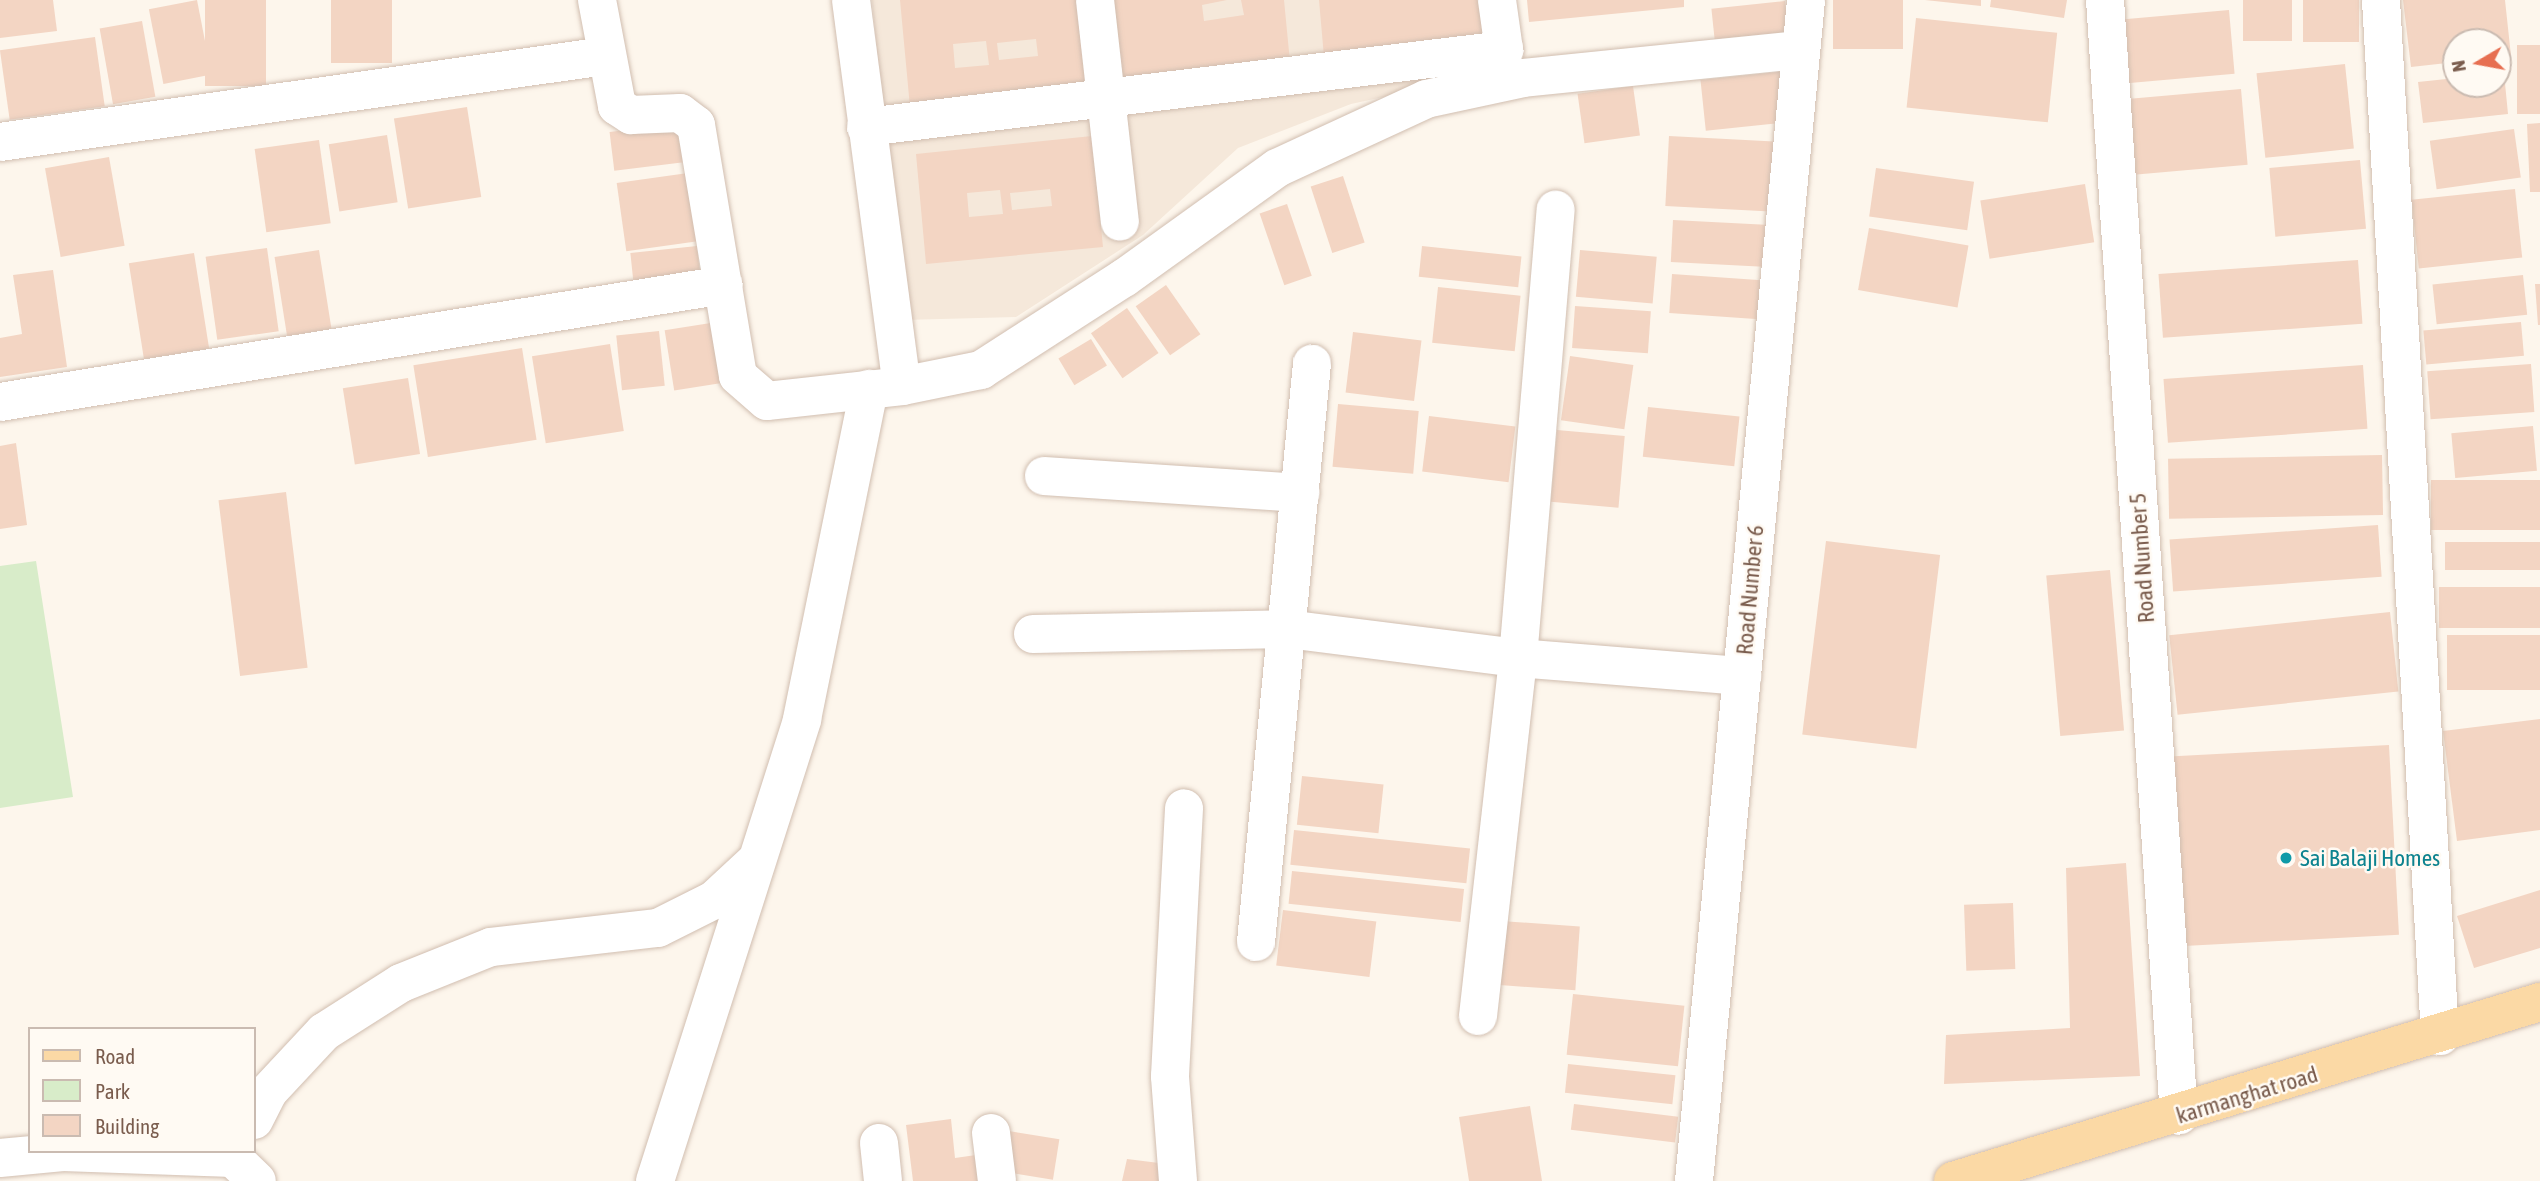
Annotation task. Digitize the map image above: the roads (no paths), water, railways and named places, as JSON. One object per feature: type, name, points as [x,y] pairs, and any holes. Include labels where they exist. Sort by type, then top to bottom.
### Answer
[{"type":"main road","name":"karmanghat road","points":[[1953,1181],[2179,1116],[2440,1036],[2540,1002]]},
{"type":"street","points":[[597,0],[605,56],[617,106],[631,115],[689,115],[696,125],[738,376],[746,389],[767,401],[886,388],[981,370],[1124,278],[1277,168],[1426,99],[1524,78],[1801,50]]},
{"type":"street","points":[[655,1181],[802,719],[886,388],[866,128],[851,0]]},
{"type":"street","points":[[1095,0],[1120,222]]},
{"type":"street","points":[[866,128],[1504,50],[1497,0]]},
{"type":"street","name":"Road Number 6","points":[[1694,1181],[1806,0]]},
{"type":"street","name":"Road Number 5","points":[[2105,0],[2179,1116]]},
{"type":"street","points":[[2381,0],[2440,1036]]},
{"type":"street","points":[[0,142],[605,56]]},
{"type":"street","points":[[1478,1016],[1518,658],[1556,210]]},
{"type":"street","points":[[0,401],[724,285]]},
{"type":"street","points":[[1256,942],[1312,364]]},
{"type":"street","points":[[1044,476],[1300,493]]},
{"type":"street","points":[[1032,634],[1287,629],[1518,658],[1742,676]]},
{"type":"street","points":[[1178,1181],[1170,1076],[1184,808]]},
{"type":"street","points":[[256,1115],[268,1092],[324,1032],[401,983],[491,947],[658,928],[714,900],[756,861]]},
{"type":"street","points":[[991,1133],[997,1181]]},
{"type":"street","points":[[879,1143],[883,1181]]},
{"type":"street","points":[[0,1158],[52,1153]]},
{"type":"street","points":[[78,1153],[242,1164]]},
{"type":"place","name":"Sai Balaji Homes","points":[[2286,858]]}]
